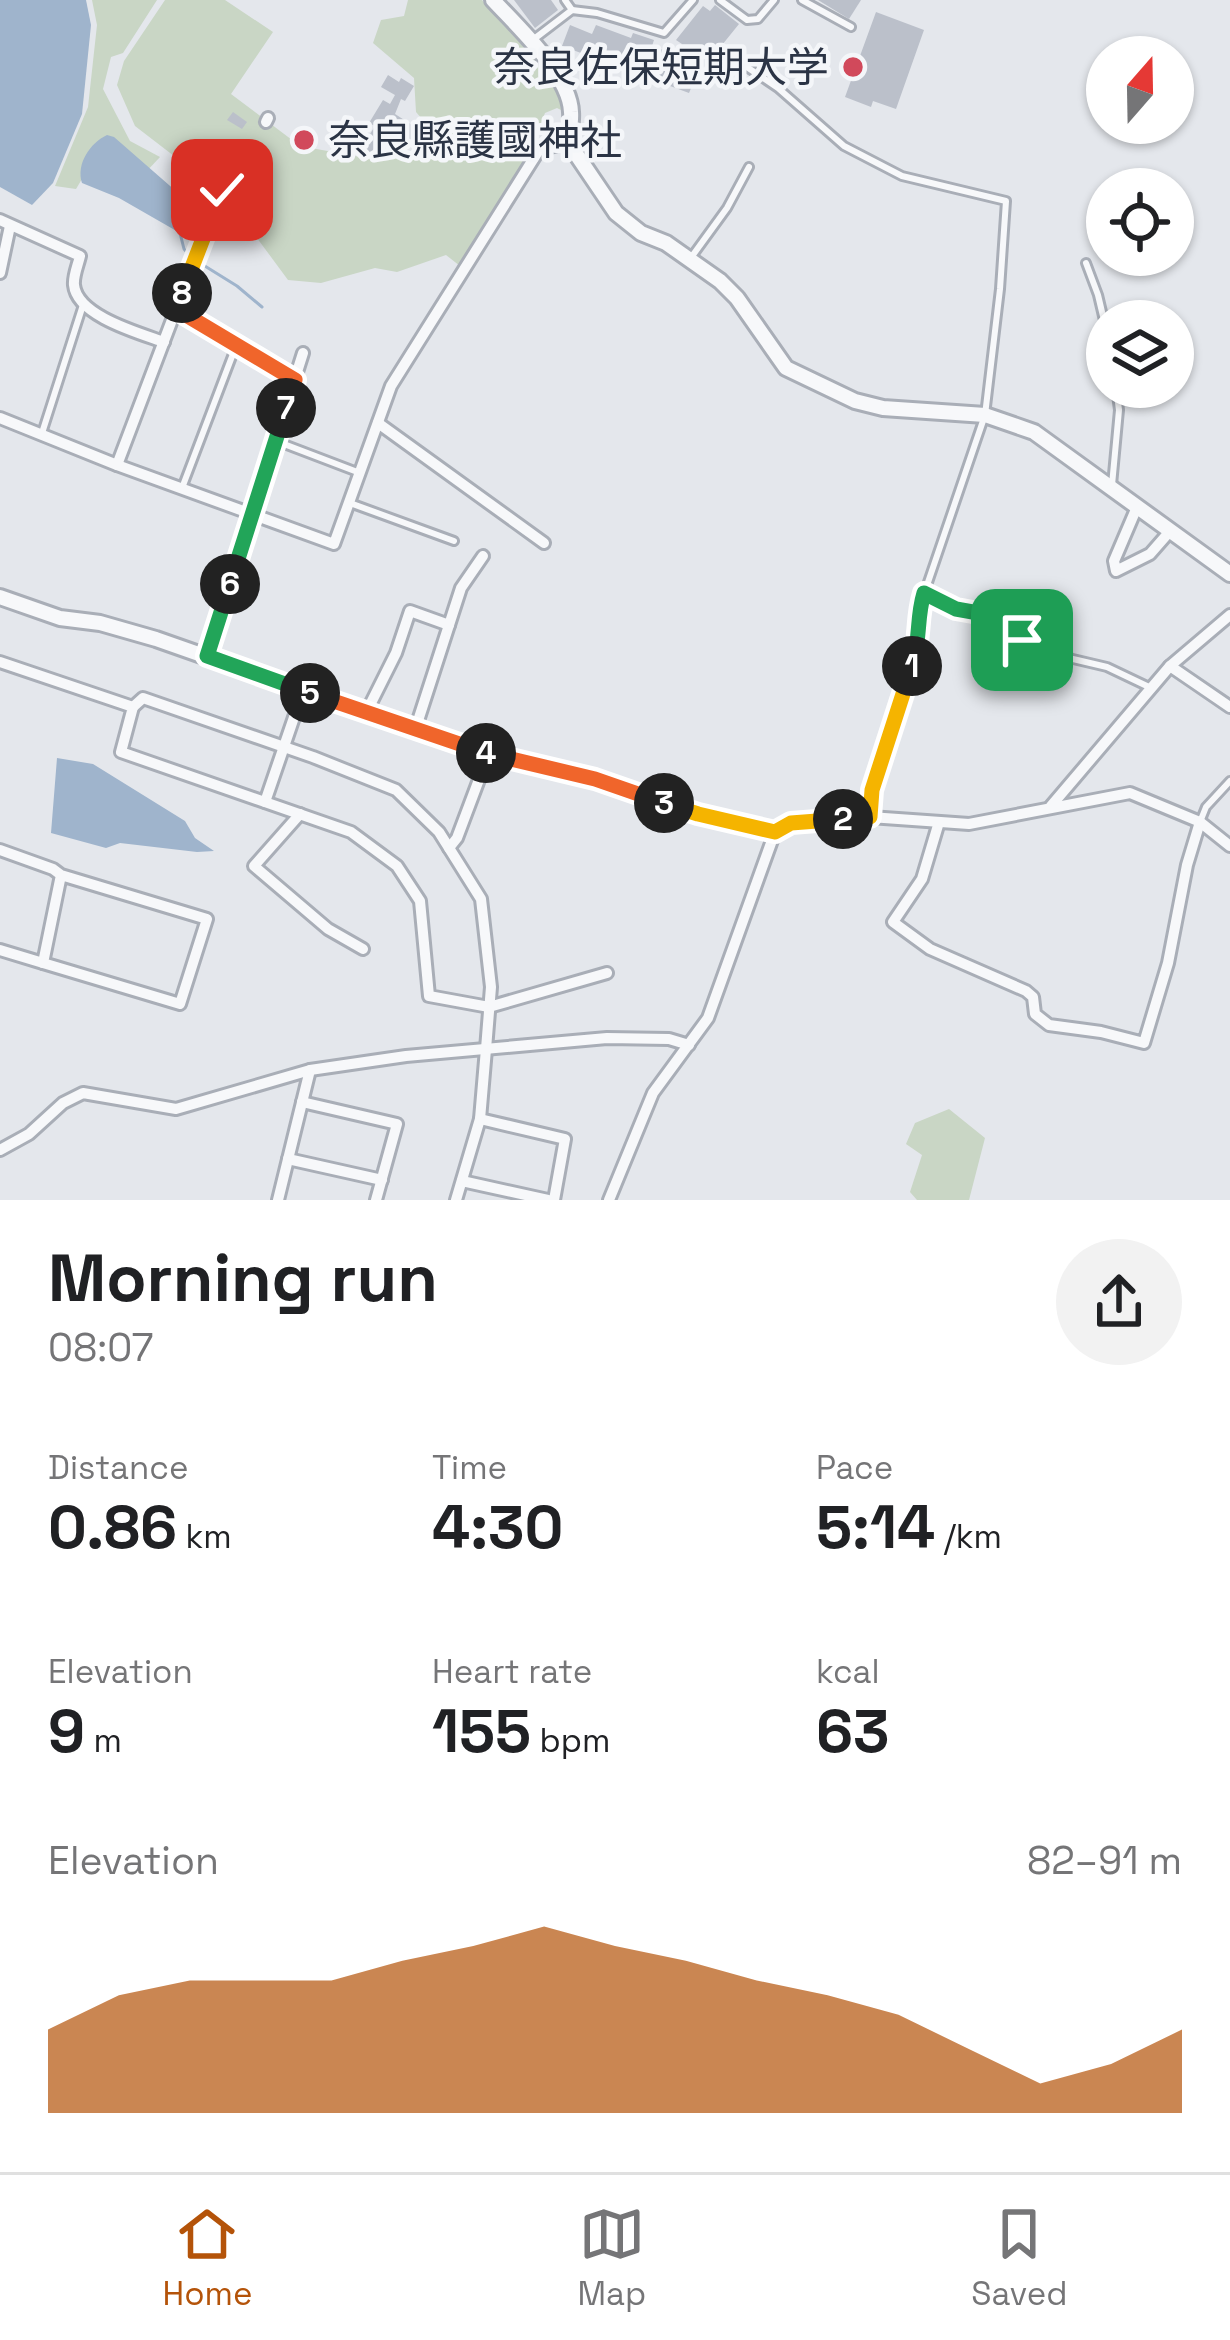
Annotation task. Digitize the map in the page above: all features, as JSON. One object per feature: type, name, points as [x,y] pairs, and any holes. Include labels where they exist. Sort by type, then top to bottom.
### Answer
[{"type":"street","points":[[493,0],[531,41],[566,91],[572,110],[568,142],[616,213],[641,233],[690,259],[737,298],[786,368],[856,401],[883,408],[985,416],[1034,431],[1230,574]]},
{"type":"street","points":[[0,418],[334,544],[391,386],[539,150],[568,142]]},
{"type":"street","points":[[117,465],[215,199],[247,151]]},
{"type":"street","points":[[0,273],[5,223],[80,256],[74,283],[83,305],[116,325],[164,342]]},
{"type":"street","points":[[176,309],[295,380]]},
{"type":"street","points":[[207,656],[304,353]]},
{"type":"street","points":[[378,423],[544,543]]},
{"type":"street","points":[[1137,507],[1114,561],[1116,571],[1150,554],[1171,530]]},
{"type":"street","points":[[415,730],[461,589],[483,556]]},
{"type":"street","points":[[0,597],[60,618],[100,623],[207,656],[489,754],[595,779],[698,814],[775,832]]},
{"type":"street","points":[[366,713],[396,653],[410,611],[449,625]]},
{"type":"street","points":[[1051,806],[1170,666],[1230,615]]},
{"type":"street","points":[[0,664],[133,707]]},
{"type":"street","points":[[1170,666],[1230,707]]},
{"type":"street","points":[[265,802],[303,691]]},
{"type":"street","points":[[456,1200],[479,1119],[486,1049],[489,1006],[490,987],[481,899],[439,832],[396,790],[143,698],[133,707],[121,752],[350,832],[397,866],[420,901],[429,996],[489,1006],[607,973]]},
{"type":"street","points":[[449,848],[489,754]]},
{"type":"street","points":[[609,1200],[653,1093],[708,1018],[775,832],[791,823],[870,817],[968,824],[1130,793],[1200,822],[1230,845]]},
{"type":"street","points":[[300,814],[254,866],[328,929],[363,949]]},
{"type":"street","points":[[939,822],[922,879],[893,922],[930,949],[1026,991],[1033,997],[1035,1014],[1049,1025],[1144,1043],[1168,963],[1200,822]]},
{"type":"street","points":[[0,850],[62,875],[207,919],[180,1004],[0,950]]},
{"type":"street","points":[[44,963],[62,875]]},
{"type":"street","points":[[0,1150],[83,1093],[176,1109],[310,1070],[406,1056],[623,1037],[689,1045]]},
{"type":"street","points":[[278,1200],[310,1070]]},
{"type":"street","points":[[302,1102],[397,1124],[376,1200]]},
{"type":"street","points":[[462,1181],[551,1200],[565,1139],[479,1119]]},
{"type":"street","points":[[288,1159],[382,1180]]},
{"type":"lane","points":[[565,0],[572,10]]},
{"type":"lane","points":[[531,41],[572,10],[664,33],[693,0]]},
{"type":"lane","points":[[720,0],[752,20],[774,0]]},
{"type":"lane","points":[[802,0],[851,27]]},
{"type":"lane","points":[[735,59],[778,88],[844,146],[902,176],[1006,201],[985,416],[918,613],[920,643],[872,790],[870,817]]},
{"type":"lane","points":[[690,259],[727,208],[749,167]]},
{"type":"lane","points":[[41,434],[83,305]]},
{"type":"lane","points":[[182,488],[236,345]]},
{"type":"lane","points":[[1112,488],[1119,408]]},
{"type":"lane","points":[[276,441],[360,472]]},
{"type":"lane","points":[[349,502],[454,541]]},
{"type":"lane","points":[[924,593],[956,609],[984,614],[1022,640],[1151,688]]},
{"type":"lane","points":[[1200,822],[1206,807],[1230,781]]},
{"type":"green space","points":[[92,0],[157,0],[123,53],[111,57],[103,89],[130,141],[160,157],[144,174],[107,137],[76,189],[55,186],[88,107],[97,25]]},
{"type":"green space","name":"奈良縣護國神社","points":[[165,0],[225,0],[273,32],[231,94],[300,146],[377,160],[395,146],[419,156],[435,134],[416,112],[414,78],[373,43],[381,20],[404,16],[408,0],[482,0],[564,92],[567,113],[557,108],[545,113],[537,134],[538,147],[460,266],[446,255],[397,272],[375,268],[321,283],[288,280],[226,196],[135,126],[117,85],[124,61]]},
{"type":"green space","points":[[949,1109],[985,1138],[969,1200],[917,1200],[910,1192],[922,1155],[906,1144],[915,1123]]},
{"type":"water","points":[[0,0],[86,0],[91,25],[82,114],[53,183],[32,205],[0,187]]},
{"type":"water","points":[[107,135],[185,199],[187,217],[180,233],[82,183],[86,155]]},
{"type":"water","points":[[57,758],[93,764],[185,821],[195,838],[214,851],[120,843],[106,848],[51,833]]},
{"type":"building","points":[[514,0],[551,0],[558,10],[535,28]]},
{"type":"building","points":[[818,0],[861,0],[849,19]]},
{"type":"building","points":[[715,5],[739,24],[701,71],[676,51],[682,44],[676,40],[703,6],[710,11]]},
{"type":"building","points":[[876,12],[924,30],[896,109],[873,101],[871,107],[845,97]]},
{"type":"building","points":[[570,25],[592,34],[596,25],[631,38],[633,33],[654,40],[652,46],[675,54],[671,65],[697,74],[689,93],[562,46]]},
{"type":"building","points":[[388,75],[414,86],[395,114],[426,134],[420,145],[388,126],[385,132],[381,130],[370,155],[350,137],[356,126],[370,134],[375,126],[369,123],[383,100],[390,104],[395,95],[381,87]]},
{"type":"building","points":[[233,112],[247,122],[242,129],[227,120]]},
{"type":"waterway","points":[[180,233],[192,258]]},
{"type":"waterway","points":[[200,263],[262,307]]},
{"type":"place","name":"奈良佐保短期大学","points":[[853,67]]},
{"type":"place","name":"奈良縣護國神社","points":[[304,140]]},
{"type":"route","points":[[222,190],[176,309],[295,380],[207,656],[489,754],[595,779],[698,814],[775,832],[791,823],[870,817],[872,790],[920,643],[918,613],[924,593],[956,609],[984,614],[1022,640]]}]
